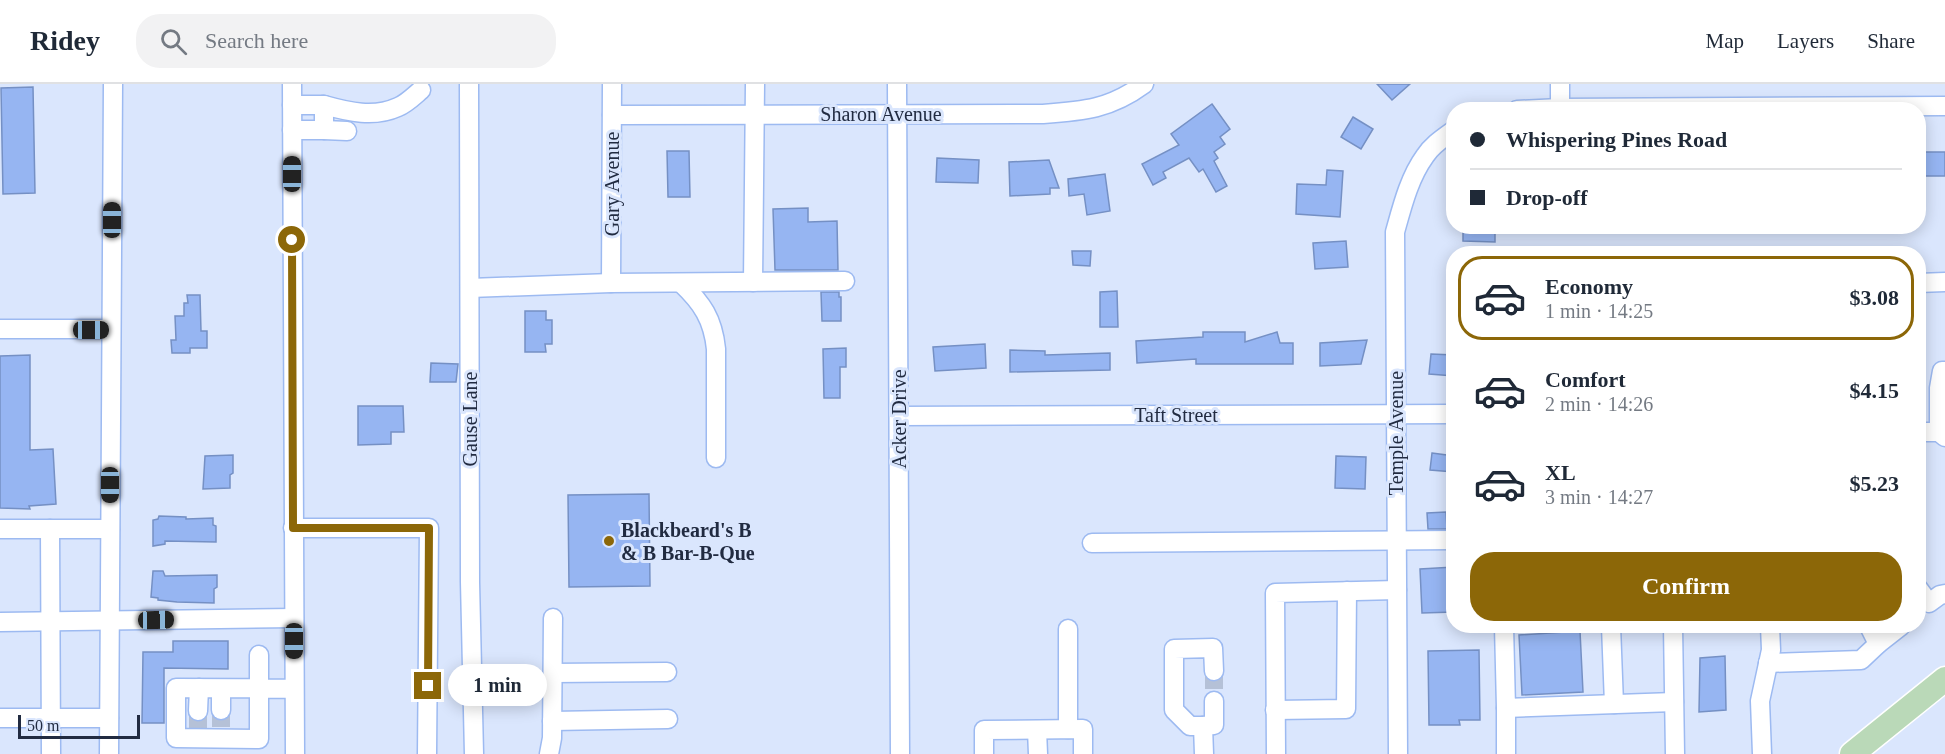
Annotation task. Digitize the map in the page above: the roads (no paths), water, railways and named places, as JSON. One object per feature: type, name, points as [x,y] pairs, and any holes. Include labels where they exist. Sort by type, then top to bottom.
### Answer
[{"type":"main road","points":[[1852,754],[1945,679]]},
{"type":"street","points":[[109,754],[113,84]]},
{"type":"street","points":[[292,84],[295,754]]},
{"type":"street","name":"Gause Lane","points":[[469,84],[470,582],[474,754]]},
{"type":"street","name":"Gary Avenue","points":[[611,283],[612,84]]},
{"type":"street","points":[[753,282],[755,84]]},
{"type":"street","name":"Acker Drive","points":[[897,84],[900,754]]},
{"type":"street","name":"Sharon Avenue","points":[[612,115],[1043,114],[1089,110],[1114,102],[1144,84]]},
{"type":"street","points":[[1560,84],[1560,102]]},
{"type":"street","points":[[292,105],[324,105],[350,112],[385,112],[400,106],[421,90]]},
{"type":"street","points":[[324,105],[324,130]]},
{"type":"street","points":[[1926,106],[1945,106]]},
{"type":"street","points":[[292,130],[347,130]]},
{"type":"street","name":"Temple Avenue","points":[[1398,754],[1395,232],[1411,183],[1424,156],[1446,136]]},
{"type":"street","points":[[470,288],[611,283],[845,281]]},
{"type":"street","points":[[1926,283],[1945,282]]},
{"type":"street","points":[[681,283],[704,309],[714,331],[716,458]]},
{"type":"street","points":[[0,329],[111,330]]},
{"type":"street","points":[[1926,433],[1942,434],[1939,388],[1942,371],[1945,371]]},
{"type":"street","name":"Taft Street","points":[[899,416],[1446,414]]},
{"type":"street","points":[[293,528],[429,528],[427,754]]},
{"type":"street","points":[[0,529],[110,529]]},
{"type":"street","points":[[50,529],[51,754]]},
{"type":"street","points":[[1092,543],[1446,540]]},
{"type":"street","points":[[1276,754],[1275,593],[1397,590]]},
{"type":"street","points":[[1275,710],[1346,709],[1347,591]]},
{"type":"street","points":[[0,622],[294,618]]},
{"type":"street","points":[[549,754],[552,721],[553,618]]},
{"type":"street","points":[[1068,629],[1068,729]]},
{"type":"street","points":[[1504,633],[1506,754]]},
{"type":"street","points":[[1611,633],[1614,704]]},
{"type":"street","points":[[1673,633],[1675,754]]},
{"type":"street","points":[[1762,754],[1760,701],[1771,650],[1770,633]]},
{"type":"street","points":[[1872,633],[1878,644]]},
{"type":"street","points":[[1768,663],[1861,660],[1892,633]]},
{"type":"street","points":[[1209,726],[1190,726],[1174,710],[1174,649],[1213,648],[1214,671]]},
{"type":"street","points":[[221,689],[221,725],[242,746],[259,739],[259,655]]},
{"type":"street","points":[[553,673],[667,672]]},
{"type":"street","points":[[221,725],[176,738],[176,688],[294,689]]},
{"type":"street","points":[[194,734],[198,688]]},
{"type":"street","points":[[1204,754],[1214,701]]},
{"type":"street","points":[[1506,708],[1674,702]]},
{"type":"street","points":[[0,718],[109,718]]},
{"type":"street","points":[[552,721],[668,719]]},
{"type":"street","points":[[984,754],[984,730],[1083,729],[1083,754]]},
{"type":"street","points":[[1037,730],[1038,754]]},
{"type":"tunnel","points":[[1214,671],[1214,701]]},
{"type":"tunnel","points":[[221,710],[221,727]]},
{"type":"tunnel","points":[[198,711],[198,728]]},
{"type":"place","name":"Blackbeard's B & B Bar-B-Que","points":[[609,541]]}]
